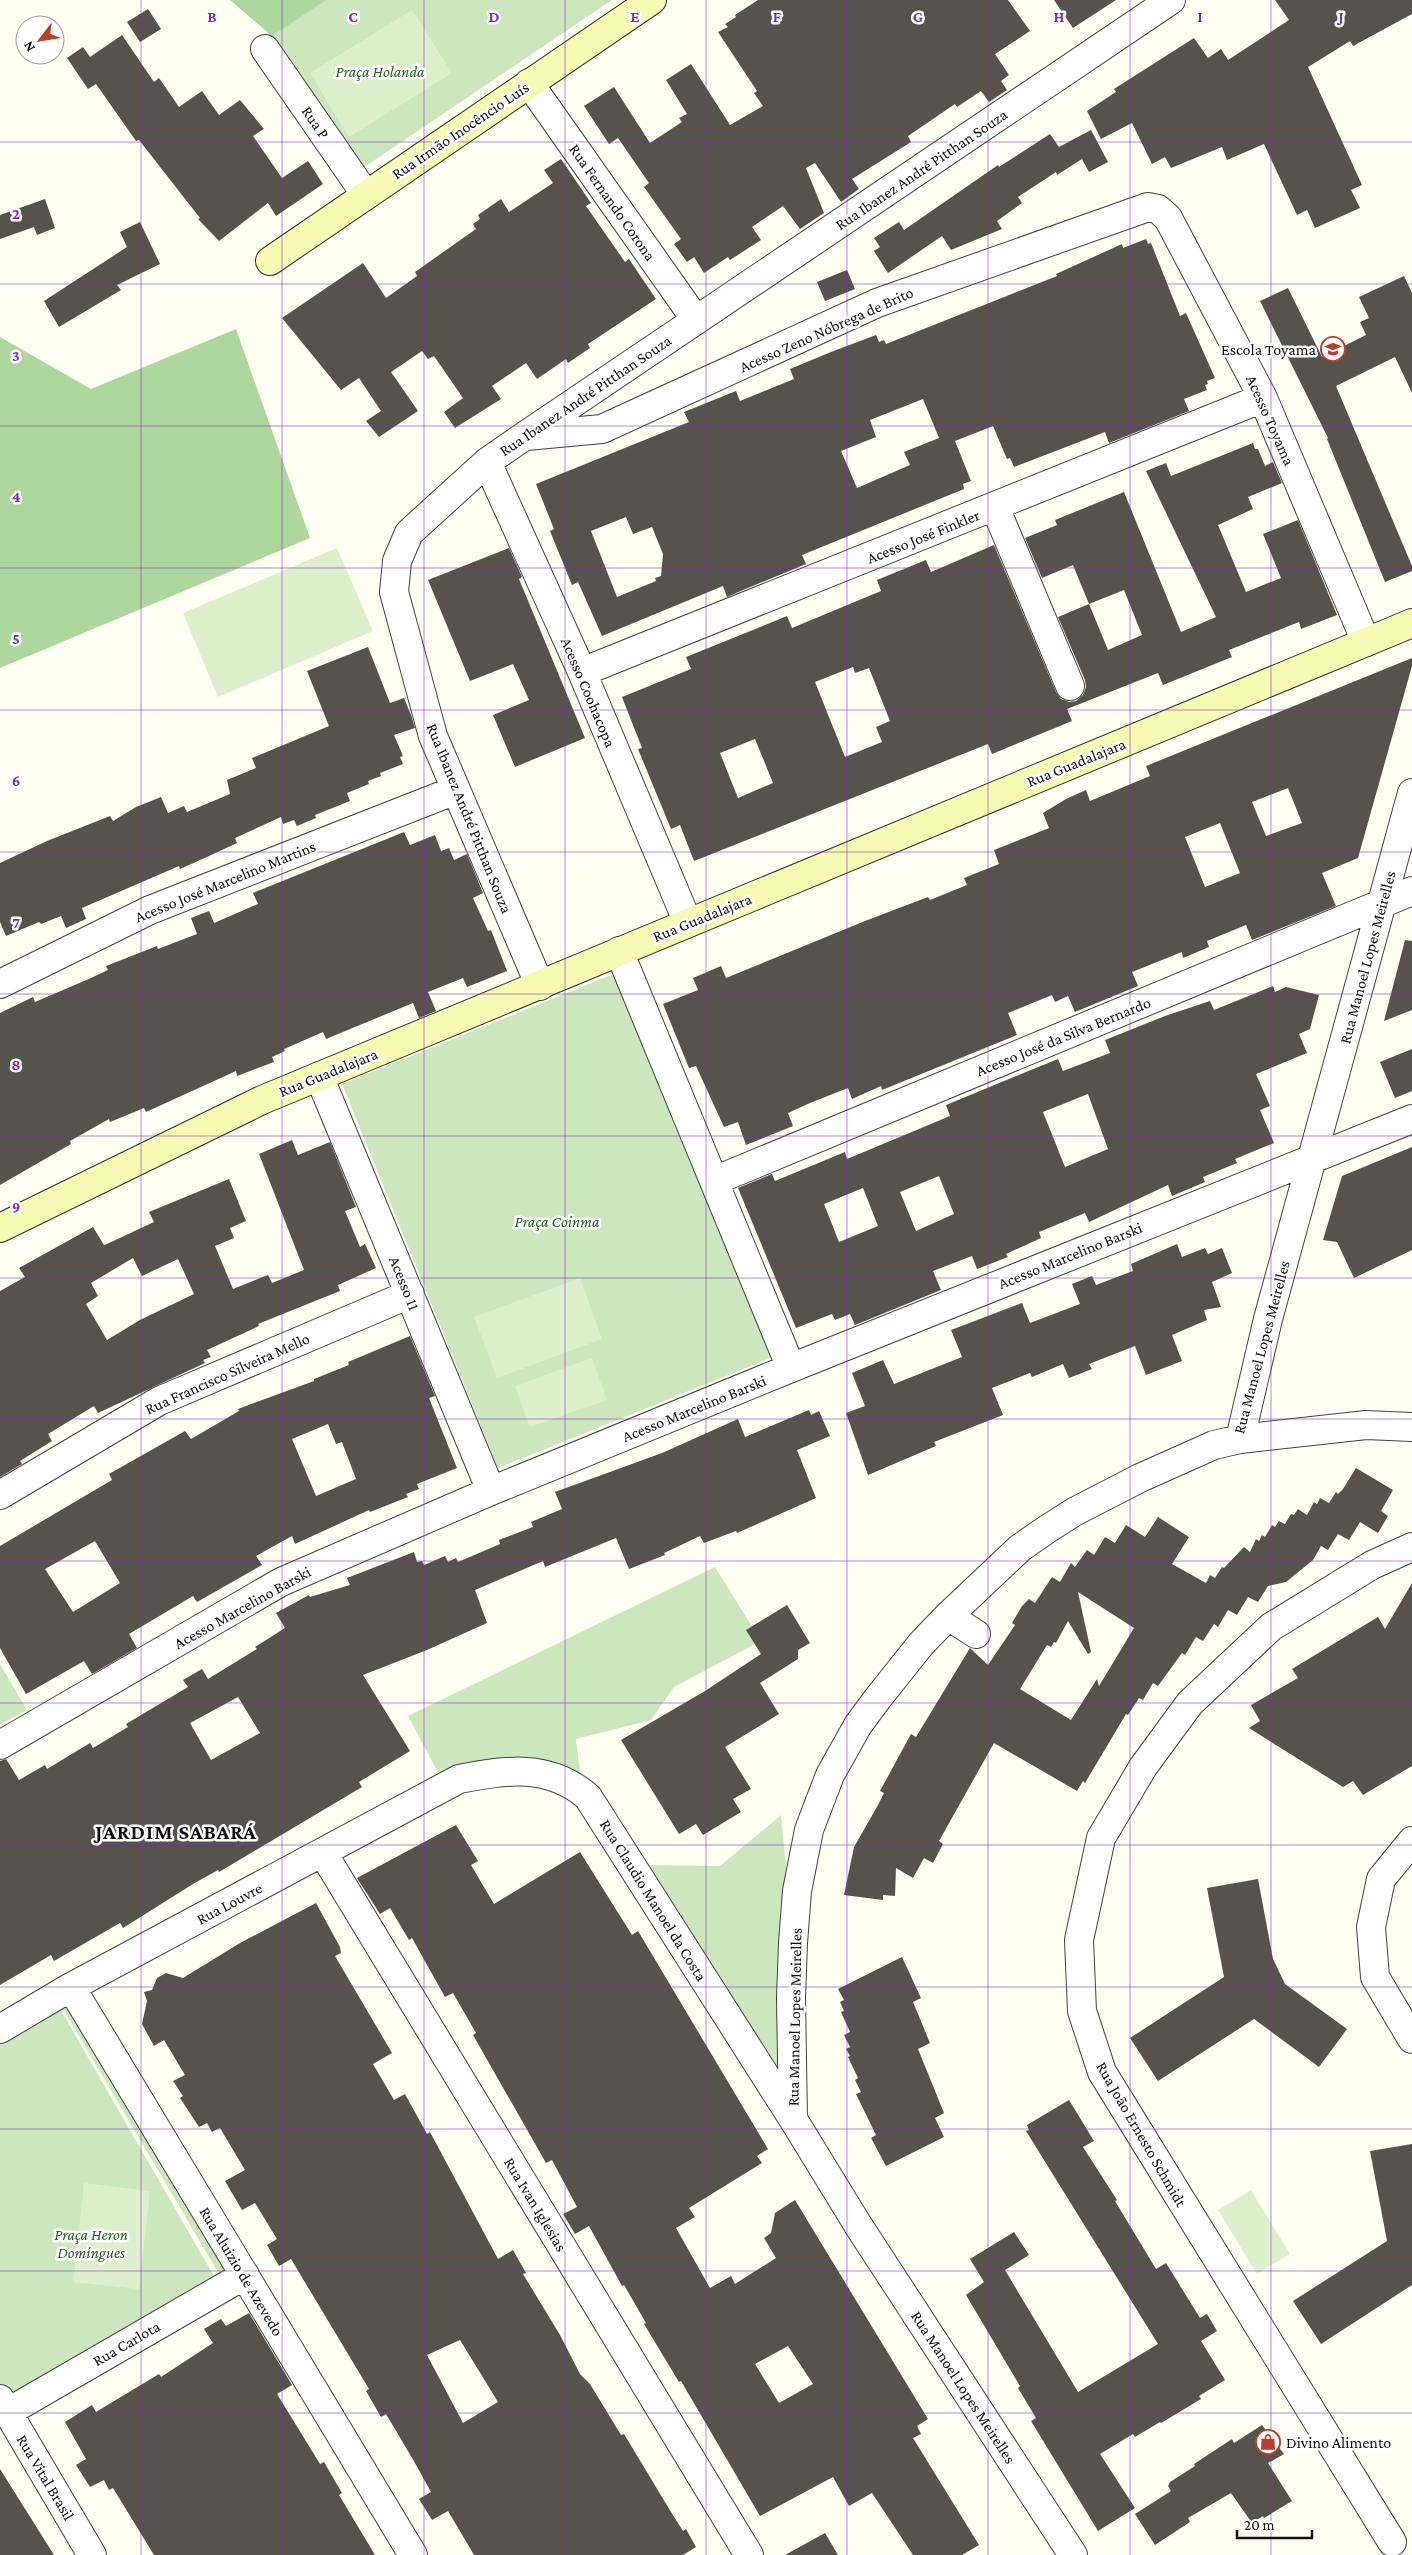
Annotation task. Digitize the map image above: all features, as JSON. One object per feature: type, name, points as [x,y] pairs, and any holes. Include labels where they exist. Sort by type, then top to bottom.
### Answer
[{"type":"main road","name":"Rua Irmão Inocêncio Luís","points":[[270,261],[652,0]]},
{"type":"main road","name":"Rua Guadalajara","points":[[0,1228],[262,1100],[1412,623]]},
{"type":"street","name":"Rua Ibanez André Pitthan Souza","points":[[540,986],[433,736],[394,592],[396,561],[409,532],[487,462],[523,436],[1172,0]]},
{"type":"street","name":"Rua P","points":[[265,48],[366,195]]},
{"type":"street","name":"Rua Fernando Corona","points":[[530,83],[696,320]]},
{"type":"street","name":"Acesso Zeno Nóbrega de Brito","points":[[523,436],[602,429],[877,303],[1148,207],[1158,209]]},
{"type":"street","name":"Acesso Toyama","points":[[1158,209],[1168,218],[1263,398],[1366,642]]},
{"type":"street","name":"Acesso José Finkler","points":[[582,672],[1263,398]]},
{"type":"street","name":"Acesso Coohacopa","points":[[487,462],[582,672],[688,923]]},
{"type":"street","points":[[995,507],[1070,686]]},
{"type":"street","name":"Acesso José Marcelino Martins","points":[[0,984],[150,910],[456,790]]},
{"type":"street","name":"Rua Manoel Lopes Meirelles","points":[[1073,2555],[858,2225],[793,2119],[792,1943],[798,1891],[809,1830],[830,1774],[858,1725],[904,1665],[948,1616],[1020,1548],[1074,1512],[1183,1457],[1214,1445],[1240,1439],[1268,1319],[1314,1157],[1380,906],[1412,794]]},
{"type":"street","name":"Acesso José da Silva Bernardo","points":[[714,1180],[1380,906],[1412,891]]},
{"type":"street","points":[[619,952],[791,1368]]},
{"type":"street","name":"Acesso 11","points":[[319,1076],[491,1491]]},
{"type":"street","name":"Acesso Marcelino Barski","points":[[0,1745],[281,1582],[491,1491],[791,1368],[1412,1119]]},
{"type":"street","name":"Rua Francisco Silveira Mello","points":[[0,1495],[158,1401],[410,1294]]},
{"type":"street","points":[[1240,1439],[1366,1425],[1412,1427]]},
{"type":"street","name":"Rua João Ernesto Schmidt","points":[[1392,2542],[1102,2072],[1082,2011],[1079,1940],[1101,1838],[1144,1767],[1190,1703],[1271,1627],[1372,1565],[1412,1547]]},
{"type":"street","points":[[948,1616],[976,1634]]},
{"type":"street","name":"Rua Claudio Manoel da Costa","points":[[459,1780],[503,1770],[530,1772],[573,1784],[588,1797],[793,2119]]},
{"type":"street","name":"Rua Louvre","points":[[0,2028],[71,1987],[459,1780]]},
{"type":"street","points":[[1409,1845],[1381,1879],[1370,1927],[1375,1977],[1412,2039]]},
{"type":"street","name":"Rua Ivan Iglesias","points":[[324,1853],[749,2555]]},
{"type":"street","name":"Rua Aluizio de Azevedo","points":[[71,1987],[413,2555]]},
{"type":"street","name":"Rua Carlota","points":[[4,2405],[245,2275]]},
{"type":"street","name":"Rua Vital Brasil","points":[[4,2405],[92,2555]]},
{"type":"green space","name":"Praça Holanda","points":[[230,0],[612,0],[360,170],[272,36]]},
{"type":"green space","points":[[230,0],[326,0],[272,36]]},
{"type":"green space","points":[[412,10],[452,73],[349,137],[310,73]]},
{"type":"green space","points":[[236,329],[310,538],[0,668],[0,337],[91,389]]},
{"type":"green space","points":[[337,548],[373,631],[218,697],[183,613]]},
{"type":"green space","name":"Praça Coinma","points":[[616,973],[773,1357],[498,1468],[342,1084]]},
{"type":"green space","points":[[580,1278],[602,1339],[497,1378],[474,1317]]},
{"type":"green space","points":[[592,1358],[607,1400],[530,1427],[515,1386]]},
{"type":"green space","points":[[715,1567],[761,1641],[674,1687],[651,1720],[576,1739],[580,1772],[441,1778],[408,1716]]},
{"type":"green space","points":[[0,1664],[27,1710],[0,1725]]},
{"type":"green space","points":[[781,1815],[786,1866],[781,2085],[641,1865],[720,1866]]},
{"type":"green space","points":[[70,2002],[232,2267],[219,2274],[62,2007]]},
{"type":"green space","name":"Praça Heron Domingues","points":[[59,2007],[214,2276],[12,2393],[0,2393],[0,2041]]},
{"type":"green space","points":[[84,2183],[150,2191],[139,2289],[73,2282]]},
{"type":"green space","points":[[1251,2190],[1290,2254],[1257,2274],[1218,2210]]},
{"type":"building","points":[[758,0],[1008,0],[1030,31],[995,54],[1009,75],[1001,81],[1007,90],[989,102],[981,91],[957,107],[955,104],[908,136],[911,142],[852,179],[859,189],[841,202],[815,163],[806,168],[824,213],[800,229],[783,206],[752,227],[761,240],[730,260],[728,257],[704,273],[694,257],[687,262],[674,244],[681,239],[644,187],[649,183],[618,138],[609,144],[584,106],[614,87],[650,143],[682,122],[679,118],[687,114],[666,80],[691,64],[730,125],[763,106],[754,93],[757,91],[718,32],[728,27],[725,24],[736,17],[735,15]]},
{"type":"building","points":[[1054,0],[1116,0],[1073,28]]},
{"type":"building","points":[[1275,0],[1412,0],[1412,14],[1353,46],[1350,41],[1308,67],[1362,185],[1351,190],[1360,208],[1315,228],[1307,210],[1297,215],[1264,144],[1227,160],[1222,147],[1171,168],[1165,157],[1152,164],[1132,123],[1101,139],[1087,111],[1116,92],[1114,89],[1194,38],[1208,58],[1221,49],[1228,60],[1289,20]]},
{"type":"building","points":[[148,9],[161,29],[140,42],[127,22]]},
{"type":"building","points":[[122,35],[154,82],[159,78],[179,107],[202,91],[219,115],[240,100],[264,129],[253,136],[282,178],[308,161],[323,184],[276,216],[268,203],[219,241],[198,219],[200,218],[139,140],[136,141],[96,84],[88,89],[67,58],[83,47],[90,57]]},
{"type":"building","points":[[1091,130],[1108,162],[1089,172],[1082,159],[1057,175],[1056,172],[1018,197],[1022,203],[997,221],[1002,229],[951,250],[942,236],[888,273],[874,251],[880,247],[874,238],[899,222],[904,230],[998,165],[999,167],[1050,134],[1059,147]]},
{"type":"building","points":[[561,159],[591,203],[586,206],[625,262],[629,259],[656,299],[588,344],[590,348],[568,363],[566,359],[537,379],[526,363],[492,386],[501,399],[455,428],[444,412],[463,398],[434,356],[428,359],[422,351],[391,372],[418,411],[379,437],[366,421],[381,411],[359,378],[341,390],[282,318],[363,263],[386,298],[417,276],[415,272],[476,229],[473,224],[480,219],[478,215],[501,199],[509,212],[553,183],[544,170]]},
{"type":"building","points":[[45,199],[55,228],[37,235],[34,227],[0,239],[0,215]]},
{"type":"building","points":[[140,222],[160,264],[117,285],[121,290],[59,327],[44,301],[127,247],[120,232]]},
{"type":"building","points":[[1146,239],[1148,244],[1151,243],[1180,316],[1186,313],[1215,378],[1207,381],[1208,384],[1205,385],[1207,390],[1184,399],[1189,411],[1109,443],[1105,432],[1014,467],[1010,458],[1007,459],[993,426],[955,441],[971,481],[963,484],[964,489],[802,555],[806,564],[727,597],[723,586],[602,636],[578,582],[572,585],[550,531],[554,529],[536,484],[689,422],[684,412],[736,391],[740,401],[794,379],[790,369],[831,352],[876,335],[879,342],[884,340],[886,344],[1057,276],[1056,274],[1122,244],[1123,248]],"holes":[[[923,399],[939,438],[904,452],[910,465],[857,488],[841,451],[876,437],[870,420]],[[626,517],[633,534],[652,527],[663,554],[661,576],[655,578],[656,581],[617,597],[591,531]]]},
{"type":"building","points":[[847,270],[855,289],[825,301],[817,282]]},
{"type":"building","points":[[1404,276],[1412,293],[1412,393],[1395,357],[1336,386],[1412,566],[1412,571],[1385,582],[1328,438],[1260,301],[1288,288],[1322,357],[1366,335],[1360,322],[1369,318],[1359,297]]},
{"type":"building","points":[[1253,443],[1255,449],[1258,449],[1265,466],[1273,462],[1282,483],[1248,497],[1253,509],[1218,525],[1246,592],[1281,578],[1263,534],[1298,520],[1337,615],[1301,629],[1299,622],[1229,650],[1232,657],[1163,685],[1158,673],[1067,709],[1072,721],[992,754],[988,744],[694,861],[680,825],[671,829],[638,749],[642,748],[622,697],[691,669],[686,657],[787,616],[792,628],[881,591],[877,580],[926,560],[931,572],[994,545],[1056,692],[1061,699],[1069,702],[1076,701],[1083,695],[1086,687],[1085,680],[1058,617],[1089,604],[1073,565],[1042,578],[1025,538],[1057,525],[1055,520],[1124,492],[1181,632],[1216,617],[1146,471],[1166,463],[1171,476]],"holes":[[[1124,590],[1142,635],[1108,650],[1089,604]],[[853,667],[855,673],[869,668],[890,721],[876,727],[882,742],[845,757],[815,682]],[[755,739],[773,783],[738,798],[720,753]]]},
{"type":"building","points":[[509,548],[522,577],[519,579],[585,738],[515,767],[493,715],[529,700],[513,664],[470,681],[428,580]]},
{"type":"building","points":[[368,647],[390,703],[404,698],[415,728],[394,735],[403,756],[400,757],[403,764],[380,773],[381,776],[368,781],[369,784],[347,793],[350,801],[315,815],[316,818],[297,826],[294,820],[283,824],[281,817],[235,838],[237,843],[209,856],[180,869],[179,866],[82,908],[86,919],[66,928],[61,916],[41,924],[39,922],[6,936],[0,922],[0,863],[47,841],[110,816],[113,821],[136,807],[161,797],[168,813],[184,806],[187,812],[230,794],[227,780],[256,768],[252,758],[329,726],[307,671]]},
{"type":"building","points":[[1412,658],[1412,666],[1358,858],[1322,873],[1336,906],[1252,940],[1246,925],[1207,941],[1209,947],[1183,958],[1182,952],[1132,972],[1138,986],[1075,1012],[1068,996],[1055,1002],[1052,995],[1008,1013],[1017,1035],[882,1090],[881,1086],[852,1099],[848,1088],[810,1103],[788,1113],[793,1126],[746,1145],[738,1122],[724,1127],[696,1066],[689,1068],[663,1004],[698,990],[693,978],[721,966],[726,978],[865,921],[928,897],[930,900],[967,885],[964,878],[999,864],[994,850],[1049,828],[1043,813],[1086,790],[1090,801],[1150,776],[1146,766]],"holes":[[[1288,788],[1302,823],[1266,836],[1252,802]],[[1220,823],[1240,873],[1205,887],[1185,837]]]},
{"type":"building","points":[[404,832],[410,845],[435,835],[441,851],[449,848],[454,860],[467,854],[483,893],[473,898],[488,931],[491,930],[507,971],[467,987],[463,978],[428,992],[436,1011],[419,1018],[413,1003],[326,1039],[323,1032],[284,1049],[285,1051],[272,1057],[274,1062],[237,1076],[236,1071],[146,1112],[144,1108],[110,1122],[109,1119],[70,1141],[71,1144],[0,1185],[0,1013],[33,997],[35,1002],[91,978],[108,970],[106,966],[157,946],[158,949],[197,934],[191,918],[209,911],[214,923],[258,904],[253,893]]},
{"type":"building","points":[[1405,940],[1412,941],[1412,1010],[1384,1021]]},
{"type":"building","points":[[1273,986],[1275,992],[1286,987],[1319,995],[1310,1029],[1299,1034],[1307,1053],[1256,1074],[1270,1106],[1260,1110],[1274,1143],[1235,1159],[1237,1163],[1203,1177],[1205,1182],[1172,1196],[1168,1185],[1089,1222],[1085,1213],[1039,1232],[1041,1238],[1006,1254],[1008,1257],[977,1269],[972,1256],[933,1271],[941,1290],[855,1325],[850,1314],[835,1320],[832,1314],[796,1328],[738,1188],[772,1174],[775,1181],[845,1152],[847,1159],[950,1116],[946,1105],[1058,1059],[1063,1071],[1110,1053],[1105,1040],[1165,1016],[1210,1001],[1214,1010]],"holes":[[[1088,1094],[1108,1149],[1065,1167],[1043,1112]],[[939,1176],[954,1214],[916,1231],[900,1192]],[[863,1188],[878,1226],[839,1242],[824,1204]]]},
{"type":"building","points":[[1412,1049],[1412,1091],[1395,1098],[1380,1062]]},
{"type":"building","points":[[292,1140],[298,1155],[330,1142],[356,1207],[345,1211],[360,1247],[365,1244],[376,1268],[338,1285],[340,1291],[258,1324],[259,1326],[207,1350],[211,1357],[203,1360],[205,1363],[98,1413],[94,1406],[48,1434],[52,1441],[20,1461],[22,1464],[0,1477],[0,1291],[25,1277],[19,1268],[93,1227],[104,1245],[107,1244],[154,1222],[149,1212],[229,1179],[246,1221],[230,1228],[234,1238],[215,1246],[233,1289],[268,1275],[272,1283],[304,1270],[259,1154]],"holes":[[[133,1258],[142,1276],[178,1259],[194,1294],[140,1320],[107,1340],[86,1304],[98,1296],[91,1283]]]},
{"type":"building","points":[[1412,1147],[1412,1250],[1354,1278],[1337,1242],[1323,1240],[1342,1176]]},
{"type":"building","points":[[1177,1244],[1182,1257],[1205,1248],[1208,1254],[1222,1248],[1232,1273],[1212,1282],[1221,1307],[1204,1310],[1207,1320],[1172,1335],[1182,1361],[1146,1375],[1135,1346],[1089,1364],[1092,1369],[1069,1378],[1063,1364],[1032,1377],[1030,1373],[992,1388],[1003,1415],[934,1442],[936,1446],[868,1475],[846,1413],[865,1406],[852,1373],[883,1360],[894,1384],[962,1357],[951,1330],[1022,1303],[1030,1323],[1080,1304],[1072,1284],[1092,1276],[1096,1285],[1133,1271],[1131,1264]]},
{"type":"building","points":[[410,1336],[435,1396],[429,1398],[457,1468],[417,1484],[419,1489],[406,1494],[408,1497],[370,1512],[369,1510],[295,1544],[292,1536],[256,1556],[262,1565],[197,1602],[193,1596],[129,1634],[137,1648],[92,1674],[84,1661],[26,1694],[0,1648],[0,1546],[112,1480],[109,1474],[185,1431],[191,1439],[239,1411],[238,1409],[314,1381],[314,1379],[349,1365],[348,1362]],"holes":[[[328,1424],[336,1444],[342,1442],[356,1479],[316,1496],[292,1439]],[[95,1541],[120,1583],[73,1612],[45,1569]]]},
{"type":"building","points":[[809,1410],[811,1415],[819,1411],[830,1436],[797,1450],[816,1498],[737,1533],[736,1531],[704,1543],[700,1536],[664,1553],[665,1555],[629,1569],[616,1538],[545,1567],[543,1561],[475,1590],[487,1623],[427,1650],[363,1675],[410,1751],[359,1782],[362,1787],[219,1872],[218,1870],[193,1884],[123,1928],[120,1923],[54,1961],[51,1955],[0,1985],[0,1761],[6,1759],[19,1780],[45,1765],[47,1769],[90,1743],[93,1748],[128,1727],[126,1724],[188,1687],[183,1680],[202,1669],[208,1679],[257,1649],[255,1647],[285,1628],[276,1613],[309,1595],[310,1597],[350,1585],[347,1578],[414,1552],[417,1562],[422,1561],[424,1565],[445,1556],[448,1562],[456,1558],[458,1562],[500,1544],[499,1540],[533,1527],[531,1522],[562,1509],[555,1492],[662,1453],[738,1419],[745,1437]],"holes":[[[238,1697],[260,1733],[211,1760],[190,1723]]]},
{"type":"building","points":[[1356,1468],[1393,1490],[1381,1511],[1388,1516],[1378,1533],[1360,1522],[1349,1540],[1338,1534],[1328,1550],[1321,1546],[1313,1560],[1286,1582],[1268,1586],[1258,1602],[1248,1597],[1237,1615],[1228,1610],[1218,1627],[1214,1624],[1203,1641],[1196,1637],[1185,1655],[1182,1653],[1158,1686],[1153,1683],[1143,1700],[1139,1698],[1128,1715],[1126,1714],[1085,1783],[1083,1781],[1077,1791],[994,1743],[939,1841],[943,1844],[933,1863],[924,1858],[913,1878],[896,1868],[895,1896],[883,1895],[883,1900],[844,1895],[854,1847],[878,1805],[884,1793],[880,1791],[911,1734],[916,1737],[970,1648],[988,1665],[1015,1625],[1012,1623],[1022,1606],[1029,1599],[1035,1603],[1052,1577],[1060,1582],[1071,1563],[1075,1567],[1087,1550],[1094,1555],[1105,1537],[1115,1543],[1126,1525],[1145,1537],[1158,1517],[1189,1537],[1172,1564],[1206,1583],[1210,1575],[1215,1578],[1222,1567],[1224,1568],[1244,1547],[1250,1552],[1256,1539],[1259,1541],[1262,1535],[1265,1537],[1272,1525],[1275,1527],[1279,1521],[1285,1524],[1291,1514],[1294,1515],[1298,1509],[1307,1515],[1314,1502],[1317,1504],[1320,1498],[1329,1503],[1336,1492],[1338,1494]],"holes":[[[1078,1592],[1134,1628],[1099,1686],[1097,1679],[1071,1720],[1020,1689],[1047,1645],[1051,1647],[1054,1642],[1056,1643],[1068,1621],[1088,1654],[1091,1652]]]},
{"type":"building","points":[[1412,1583],[1412,1766],[1363,1795],[1353,1781],[1343,1787],[1249,1728],[1260,1721],[1251,1705],[1298,1678],[1292,1669],[1378,1617],[1385,1629]]},
{"type":"building","points":[[787,1605],[810,1643],[798,1650],[798,1659],[760,1683],[779,1714],[725,1747],[751,1789],[733,1799],[741,1812],[703,1835],[696,1824],[679,1834],[621,1740],[705,1691],[761,1654],[746,1630]]},
{"type":"building","points":[[456,1825],[478,1861],[471,1865],[494,1904],[580,1852],[632,1935],[638,1931],[768,2149],[757,2156],[762,2163],[689,2208],[695,2217],[676,2228],[710,2288],[731,2276],[735,2284],[776,2258],[764,2238],[771,2233],[775,2213],[795,2200],[928,2419],[917,2426],[921,2434],[913,2438],[979,2545],[962,2555],[913,2555],[872,2493],[849,2506],[833,2477],[760,2516],[681,2381],[679,2382],[644,2324],[646,2323],[624,2285],[622,2286],[589,2226],[575,2234],[563,2214],[577,2207],[552,2160],[546,2163],[473,2035],[476,2033],[453,1993],[445,1997],[412,1938],[409,1940],[390,1908],[380,1914],[357,1878]],"holes":[[[788,2346],[813,2384],[779,2403],[755,2364]]]},
{"type":"building","points":[[1258,1879],[1273,1959],[1285,1984],[1347,2029],[1319,2067],[1254,2019],[1158,2081],[1130,2038],[1224,1977],[1207,1888]]},
{"type":"building","points":[[316,1903],[340,1947],[341,1953],[335,1956],[392,2053],[373,2064],[394,2100],[405,2094],[427,2134],[430,2132],[498,2259],[513,2250],[526,2273],[523,2274],[560,2335],[580,2374],[590,2384],[621,2435],[624,2434],[683,2531],[686,2529],[696,2547],[683,2555],[474,2555],[448,2511],[432,2520],[419,2499],[431,2492],[386,2414],[381,2417],[366,2391],[369,2389],[291,2259],[279,2266],[267,2245],[277,2239],[255,2203],[242,2210],[225,2181],[245,2170],[220,2128],[212,2132],[207,2123],[199,2127],[180,2098],[183,2096],[173,2081],[185,2075],[164,2040],[154,2046],[142,2024],[147,2001],[144,1992],[152,1990],[157,1978],[166,1973],[183,1978],[240,1943]],"holes":[[[460,2340],[498,2402],[463,2423],[427,2355]]]},
{"type":"building","points":[[902,1957],[921,1998],[913,2002],[930,2043],[918,2049],[944,2113],[935,2118],[944,2137],[886,2166],[871,2138],[876,2135],[856,2094],[861,2092],[855,2080],[858,2078],[846,2049],[850,2047],[844,2035],[850,2032],[841,2012],[844,2011],[840,2002],[844,2000],[838,1989]]},
{"type":"building","points":[[1069,2100],[1094,2141],[1083,2147],[1117,2200],[1115,2201],[1156,2269],[1166,2263],[1200,2318],[1207,2314],[1217,2331],[1201,2341],[1225,2380],[1199,2396],[1201,2399],[1161,2423],[1135,2437],[1133,2434],[1100,2454],[1135,2508],[1098,2531],[1031,2421],[1036,2418],[1018,2388],[1020,2386],[966,2295],[984,2282],[970,2259],[1014,2232],[1029,2255],[1005,2270],[1078,2392],[1158,2344],[1026,2131],[1029,2130],[1027,2125]]},
{"type":"building","points":[[1412,2144],[1412,2285],[1321,2344],[1293,2301],[1387,2241],[1370,2151]]},
{"type":"building","points":[[249,2313],[292,2385],[277,2394],[320,2464],[324,2462],[342,2493],[339,2495],[375,2555],[154,2555],[113,2488],[109,2490],[104,2480],[90,2487],[76,2465],[86,2459],[65,2422],[92,2405],[96,2412],[159,2374],[161,2377],[213,2343],[204,2329],[221,2319],[226,2326]]},
{"type":"building","points":[[1262,2425],[1284,2454],[1268,2463],[1292,2501],[1252,2523],[1231,2493],[1188,2518],[1190,2522],[1155,2545],[1135,2514],[1171,2491],[1168,2486],[1170,2482],[1195,2466],[1194,2464],[1232,2439],[1234,2443]]},
{"type":"building","points":[[0,2469],[54,2555],[0,2555]]},
{"type":"building","points":[[825,2533],[838,2555],[785,2555]]},
{"type":"place","name":"Escola Toyama","points":[[1333,349]]},
{"type":"place","name":"Divino Alimento","points":[[1268,2442]]},
{"type":"district","name":"JARDIM SABARÁ","points":[[176,1832]]}]
